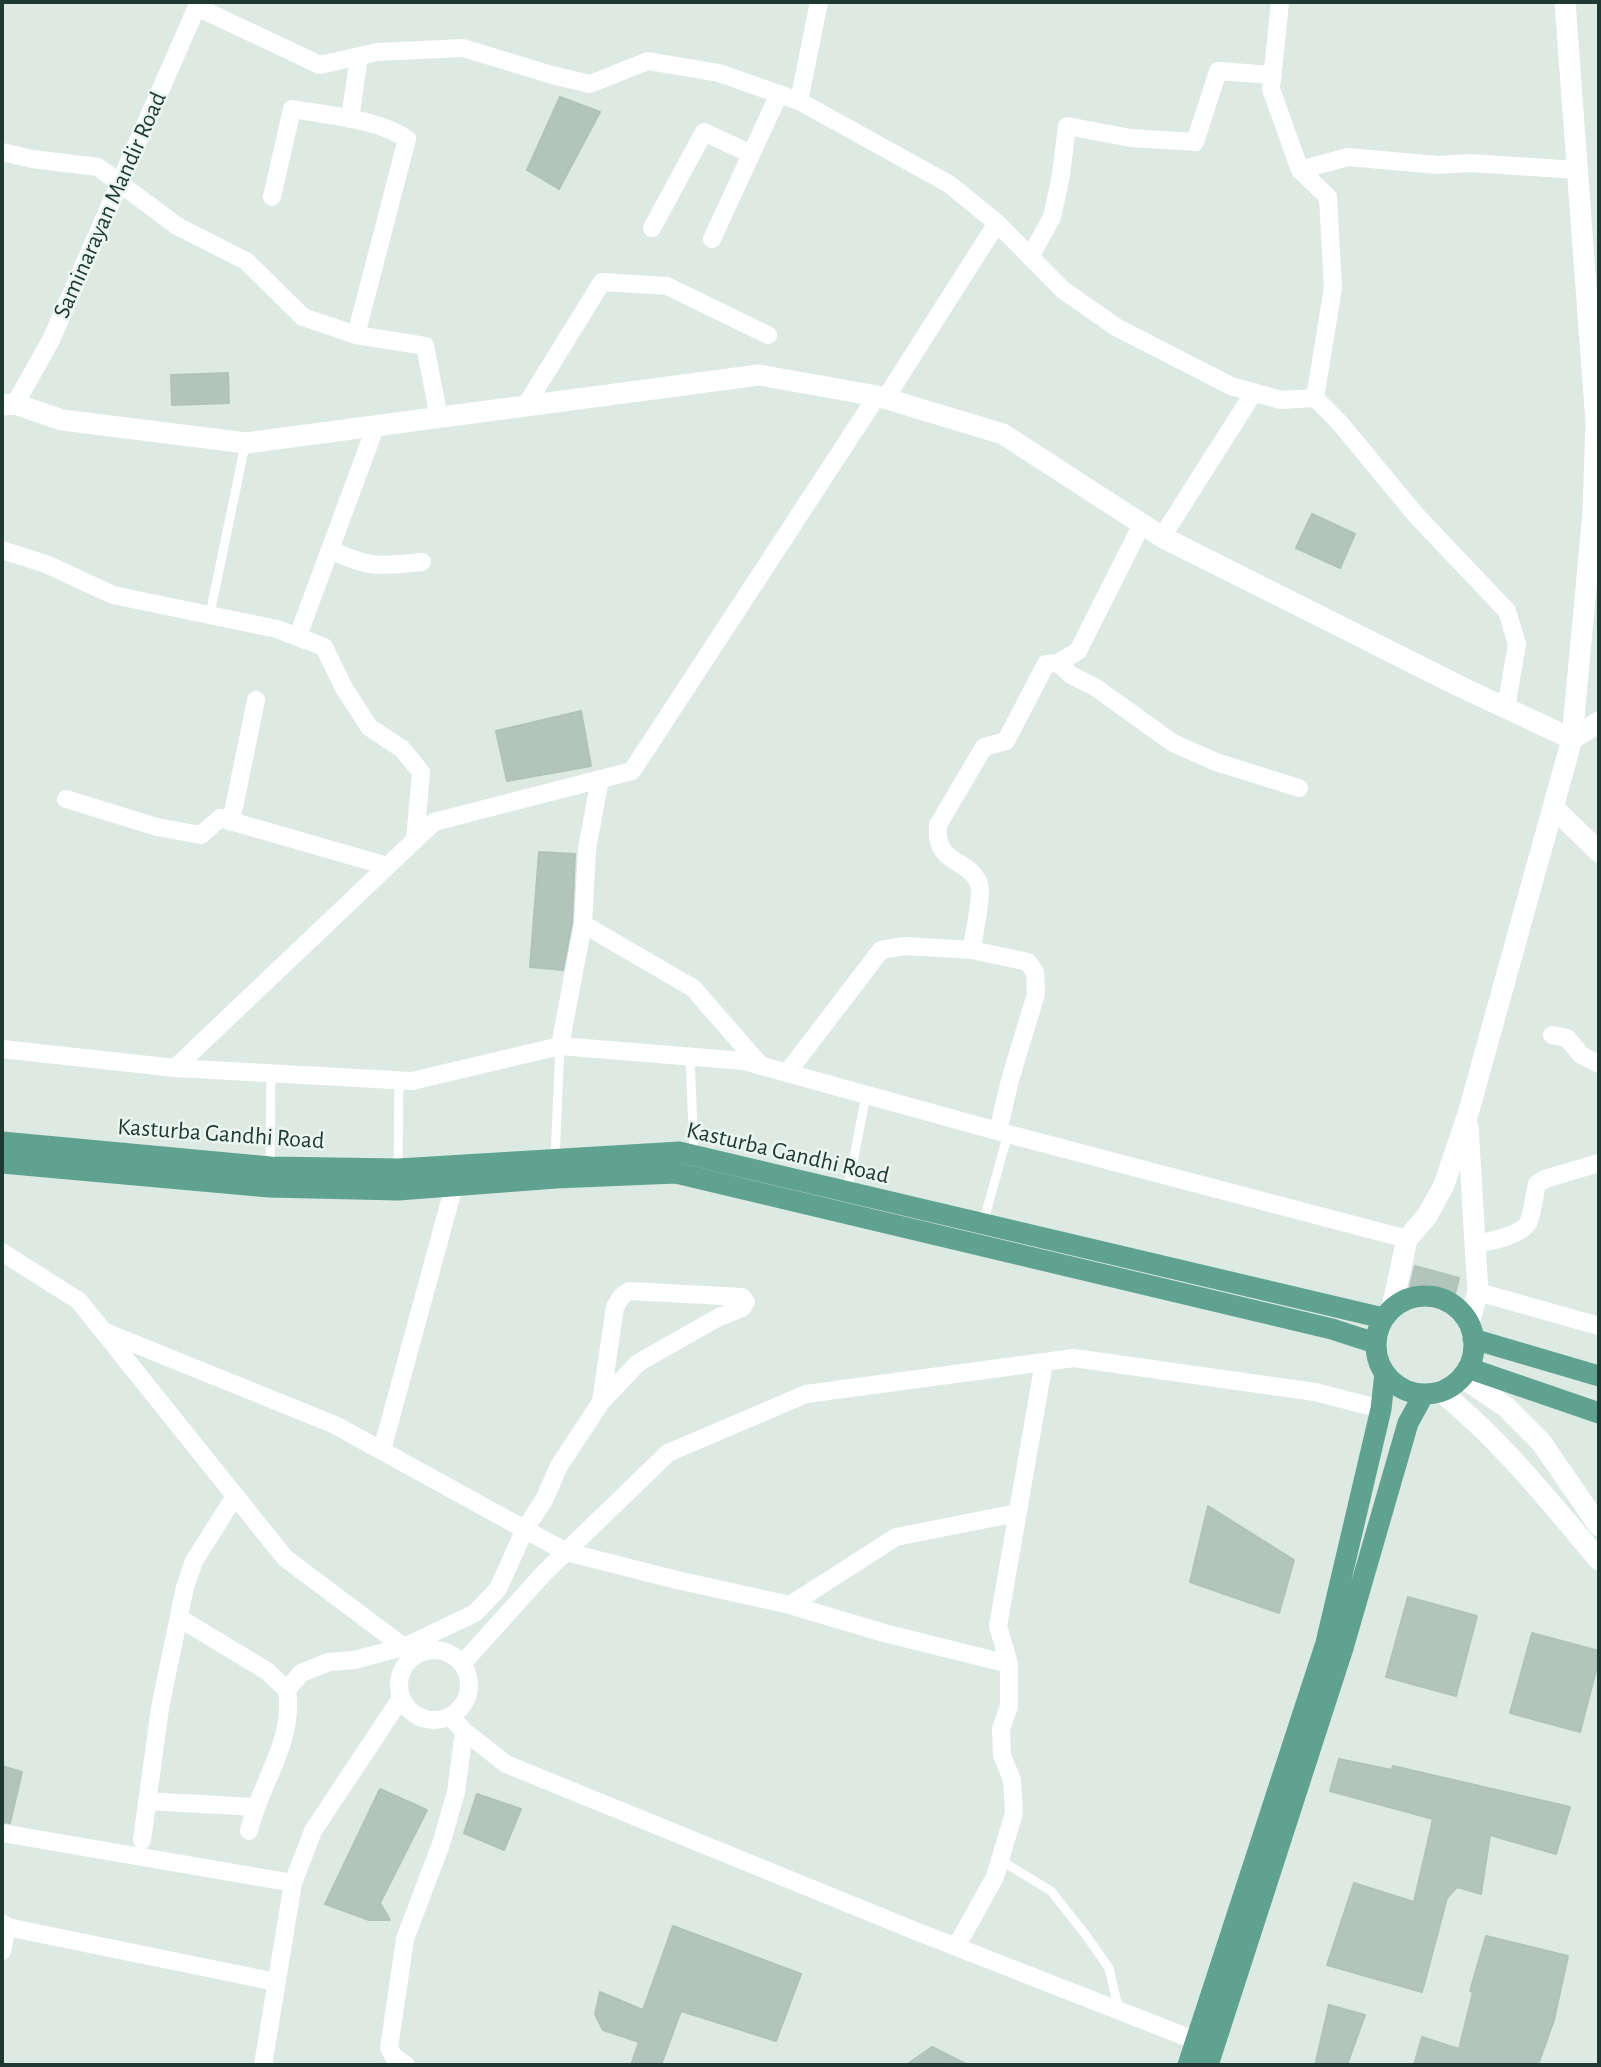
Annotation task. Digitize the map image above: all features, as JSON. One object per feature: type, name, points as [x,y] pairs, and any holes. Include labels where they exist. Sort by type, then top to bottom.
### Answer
[{"type":"main road","name":"Kasturba Gandhi Road","points":[[2,1142],[270,1167],[398,1169],[678,1152],[982,1225],[1387,1313]]},
{"type":"main road","name":"Kasturba Gandhi Road","points":[[2,1163],[268,1188],[398,1190],[676,1173],[1332,1329],[1375,1343]]},
{"type":"main road","points":[[1188,2065],[1206,2051],[1343,1648],[1408,1423],[1432,1393],[1465,1373],[1474,1350],[1471,1332],[1461,1312],[1434,1297],[1419,1296],[1405,1300],[1387,1313],[1375,1343],[1377,1359],[1385,1373],[1402,1388],[1432,1393]]},
{"type":"main road","points":[[1471,1332],[1599,1376]]},
{"type":"main road","points":[[1206,2051],[1326,1643],[1381,1409],[1385,1373]]},
{"type":"main road","points":[[1465,1373],[1599,1413]]},
{"type":"street","points":[[799,101],[819,2]]},
{"type":"street","points":[[1280,2],[1271,89],[1300,170],[1328,197],[1333,288],[1315,398]]},
{"type":"street","points":[[1387,1313],[1406,1239],[1427,1216],[1444,1185],[1468,1114],[1573,738],[1593,512],[1596,423],[1565,2]]},
{"type":"street","points":[[198,4],[320,65],[377,52],[463,48],[590,84],[648,61],[719,73],[799,101],[949,184],[997,223],[1063,290],[1115,327],[1231,386],[1281,400],[1315,398],[1339,422],[1415,514],[1507,611],[1517,645],[1506,708]]},
{"type":"street","name":"Saminarayan Mandir Road","points":[[8,405],[51,340],[198,4]]},
{"type":"street","points":[[350,119],[359,56]]},
{"type":"street","points":[[1030,257],[1052,217],[1062,175],[1067,126],[1131,138],[1195,142],[1218,71],[1273,75]]},
{"type":"street","points":[[712,239],[779,94]]},
{"type":"street","points":[[272,197],[292,109],[350,119],[397,132],[407,139],[356,335]]},
{"type":"street","points":[[652,228],[704,132],[751,154]]},
{"type":"street","points":[[2,152],[32,159],[99,167],[177,226],[246,261],[303,317],[356,335],[425,346],[439,417]]},
{"type":"street","points":[[1300,170],[1348,157],[1438,165],[1470,163],[1577,170]]},
{"type":"street","points":[[175,1068],[434,822],[632,771],[997,223]]},
{"type":"street","points":[[526,405],[602,282],[667,286],[768,335]]},
{"type":"street","points":[[8,405],[62,420],[246,443],[759,375],[881,398],[1003,435],[1162,537],[1506,708],[1573,738]]},
{"type":"street","points":[[1162,537],[1254,392]]},
{"type":"street","points":[[298,636],[376,425]]},
{"type":"street","points":[[972,950],[981,892],[979,882],[944,853],[936,838],[937,825],[984,747],[1006,741],[1046,664],[1058,663],[1078,651],[1142,524]]},
{"type":"street","points":[[2,550],[46,564],[113,595],[277,629],[324,647],[344,688],[369,727],[402,749],[421,772],[415,840]]},
{"type":"street","points":[[331,550],[372,566],[422,562]]},
{"type":"street","points":[[1058,663],[1071,675],[1095,687],[1173,743],[1216,762],[1299,788]]},
{"type":"street","points":[[231,822],[256,700]]},
{"type":"street","points":[[1573,738],[1599,722]]},
{"type":"street","points":[[560,1046],[583,923],[587,849],[600,779]]},
{"type":"street","points":[[66,799],[156,827],[201,835],[220,818],[387,866]]},
{"type":"street","points":[[1553,808],[1599,852]]},
{"type":"street","points":[[583,923],[692,988],[761,1066]]},
{"type":"street","points":[[787,1073],[881,950],[905,946],[972,950],[1028,962],[1035,972],[1036,994],[1010,1080],[1003,1133]]},
{"type":"street","points":[[1552,1035],[1567,1038],[1581,1055],[1599,1064]]},
{"type":"street","points":[[2,1049],[175,1068],[399,1081],[412,1081],[560,1046],[744,1061],[1003,1133],[1406,1239]]},
{"type":"street","points":[[1468,1114],[1478,1292],[1471,1332]]},
{"type":"street","points":[[1476,1244],[1505,1238],[1523,1229],[1528,1223],[1537,1184],[1545,1179],[1599,1163]]},
{"type":"street","points":[[382,1450],[454,1186]]},
{"type":"street","points":[[2,1252],[79,1301],[285,1558],[409,1652]]},
{"type":"street","points":[[249,1831],[254,1807],[288,1725],[287,1690],[300,1673],[320,1666],[409,1652],[445,1652],[462,1664],[469,1687],[466,1698],[450,1716],[427,1719],[416,1715],[401,1698],[400,1674],[409,1652],[475,1613],[498,1589],[525,1529],[544,1500],[559,1466],[601,1402],[638,1363],[719,1317],[742,1308],[746,1302],[742,1297],[629,1292],[621,1297],[615,1307],[601,1402]]},
{"type":"street","points":[[1478,1292],[1599,1326]]},
{"type":"street","points":[[103,1331],[335,1424],[566,1552],[790,1605],[884,1633],[1009,1664]]},
{"type":"street","points":[[462,1664],[566,1552],[668,1452],[806,1394],[1074,1358],[1302,1390],[1381,1409]]},
{"type":"street","points":[[956,1947],[995,1877],[1014,1813],[1012,1780],[1002,1755],[1002,1729],[1009,1706],[1009,1664],[998,1626],[1044,1362]]},
{"type":"street","points":[[1465,1373],[1506,1407],[1541,1442],[1599,1526]]},
{"type":"street","points":[[1432,1393],[1465,1411],[1509,1454],[1599,1560]]},
{"type":"street","points":[[142,1840],[160,1708],[185,1587],[194,1561],[235,1496]]},
{"type":"street","points":[[790,1605],[896,1537],[1017,1513]]},
{"type":"street","points":[[179,1618],[267,1671],[287,1690]]},
{"type":"street","points":[[263,2065],[293,1883],[313,1831],[401,1698]]},
{"type":"street","points":[[450,1716],[464,1731],[506,1764],[1119,2011],[1206,2051]]},
{"type":"street","points":[[407,2065],[394,2057],[389,2048],[405,1939],[456,1792],[464,1731]]},
{"type":"street","points":[[147,1801],[254,1807]]},
{"type":"street","points":[[2,1833],[293,1883]]},
{"type":"street","points":[[2,1951],[4,1925],[276,1982]]},
{"type":"lane","points":[[210,614],[246,443]]},
{"type":"lane","points":[[555,1158],[560,1046]]},
{"type":"lane","points":[[690,1056],[694,1156]]},
{"type":"lane","points":[[270,1167],[271,1073]]},
{"type":"lane","points":[[398,1169],[399,1081]]},
{"type":"lane","points":[[846,1193],[866,1095]]},
{"type":"lane","points":[[982,1225],[1003,1133]]},
{"type":"lane","points":[[999,1860],[1051,1891],[1109,1968],[1119,2011]]},
{"type":"building","points":[[560,97],[600,112],[559,189],[527,170]]},
{"type":"building","points":[[228,373],[229,403],[172,405],[171,375]]},
{"type":"building","points":[[1312,514],[1355,534],[1340,568],[1296,548]]},
{"type":"building","points":[[581,711],[591,766],[507,781],[496,731]]},
{"type":"building","points":[[539,852],[575,854],[572,923],[563,970],[530,967]]},
{"type":"building","points":[[1415,1266],[1459,1278],[1454,1298],[1410,1286]]},
{"type":"building","points":[[1208,1506],[1294,1560],[1279,1613],[1190,1582]]},
{"type":"building","points":[[1408,1597],[1477,1616],[1456,1696],[1386,1677]]},
{"type":"building","points":[[1532,1633],[1599,1651],[1580,1732],[1510,1713]]},
{"type":"building","points":[[1339,1759],[1392,1770],[1393,1766],[1570,1807],[1556,1854],[1490,1835],[1481,1894],[1457,1887],[1447,1898],[1422,1992],[1327,1965],[1354,1883],[1414,1902],[1433,1819],[1330,1791]]},
{"type":"building","points":[[2,1766],[22,1772],[10,1823],[2,1822]]},
{"type":"building","points":[[380,1789],[427,1810],[380,1903],[390,1920],[369,1920],[325,1904]]},
{"type":"building","points":[[477,1794],[521,1809],[504,1850],[464,1833]]},
{"type":"building","points":[[673,1926],[801,1974],[776,2041],[681,2011],[661,2065],[631,2065],[639,2042],[603,2030],[595,2014],[600,1992],[643,2010]]},
{"type":"building","points":[[1486,1936],[1568,1956],[1554,2020],[1538,2065],[1414,2065],[1422,2037],[1459,2049],[1473,1992],[1470,1991]]},
{"type":"building","points":[[1329,2005],[1365,2015],[1347,2065],[1315,2065]]},
{"type":"building","points":[[932,2047],[968,2065],[906,2065]]}]
